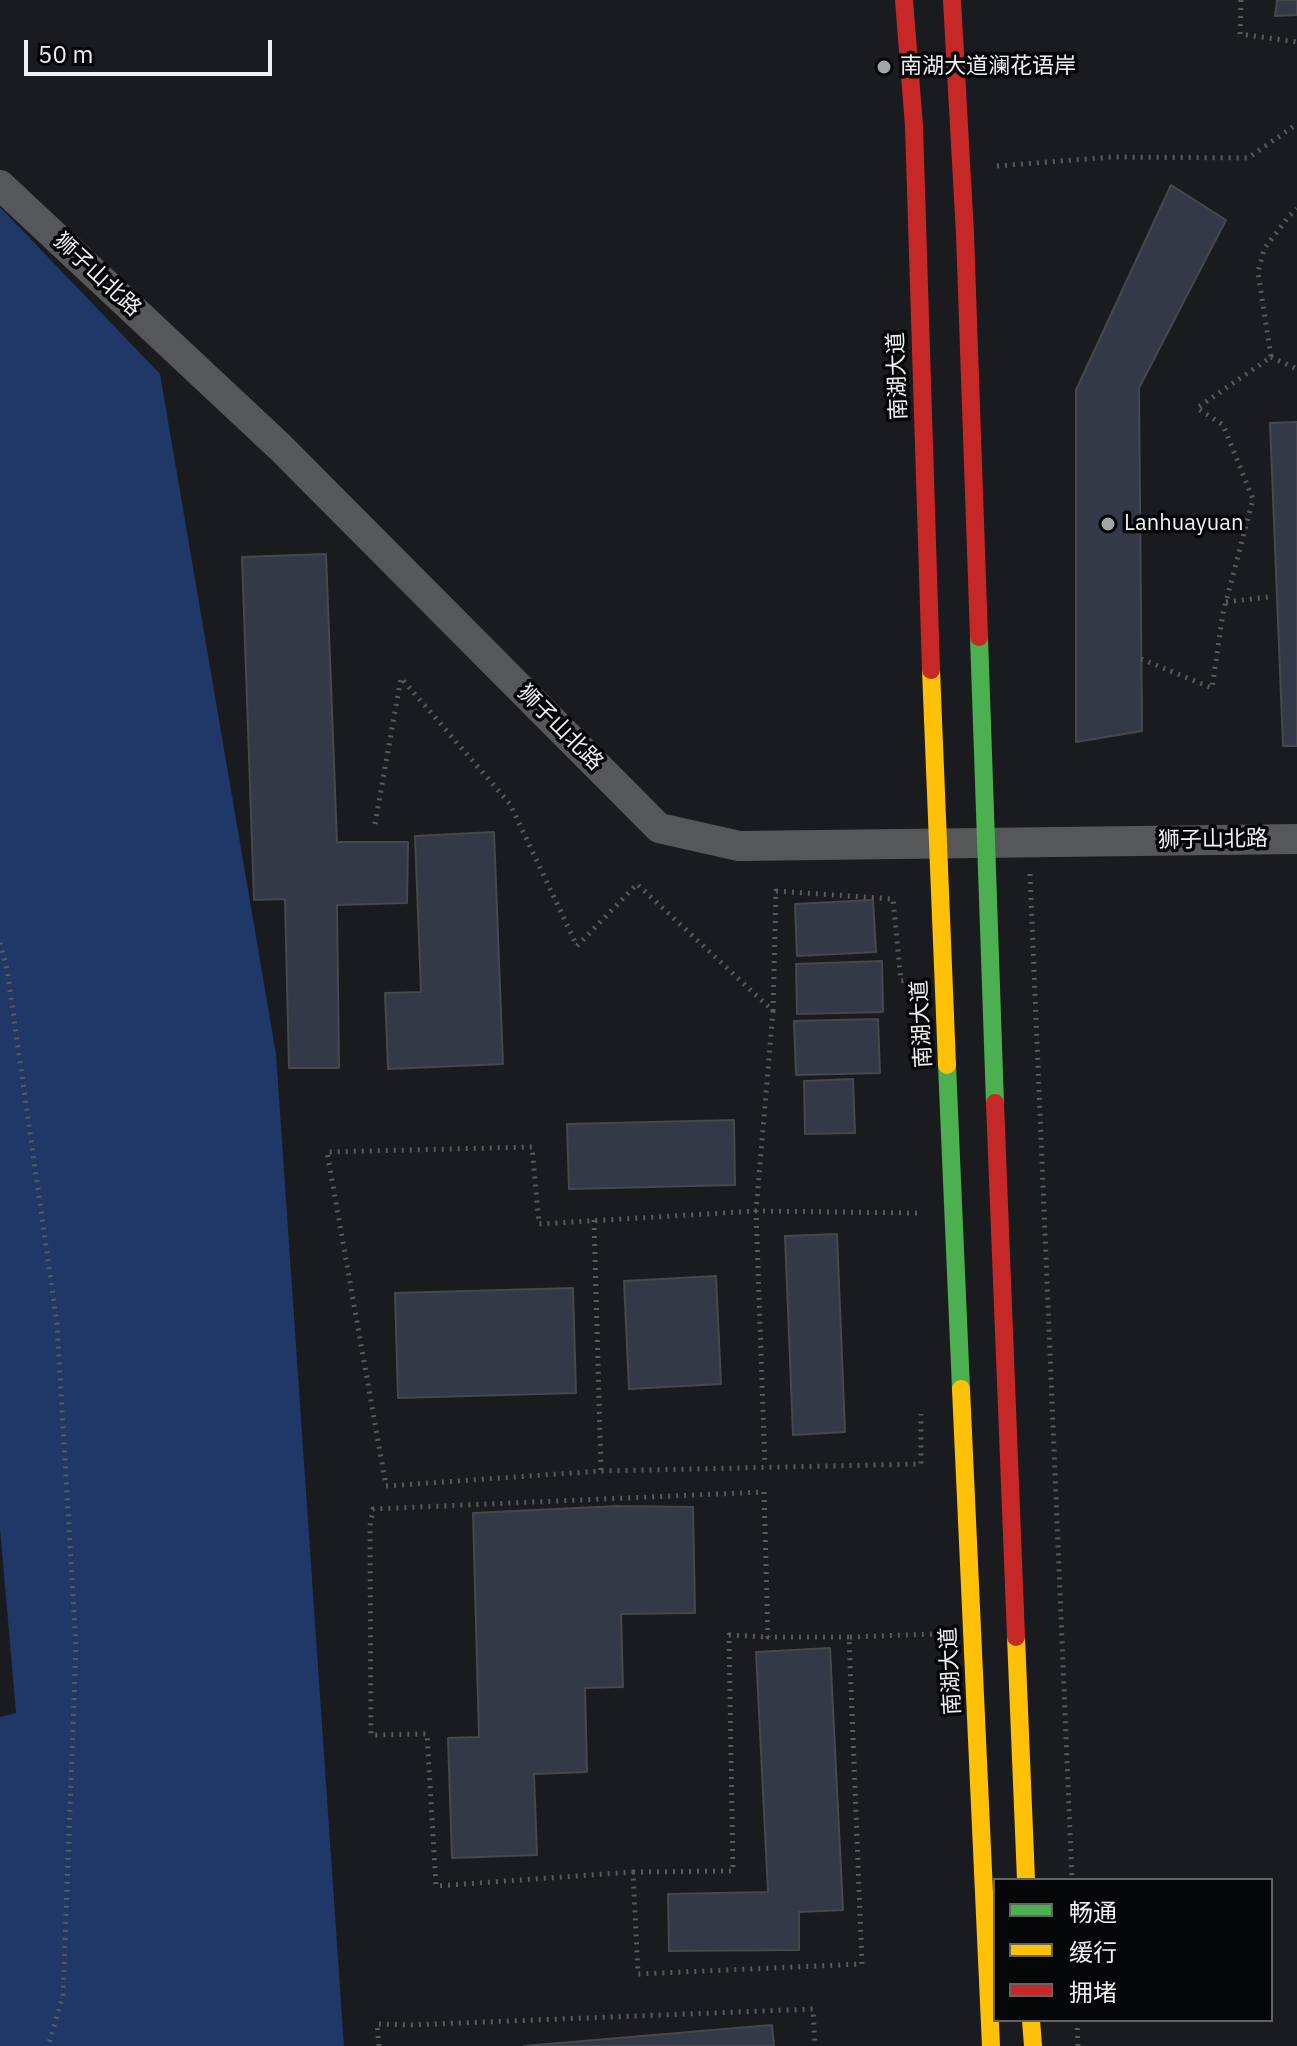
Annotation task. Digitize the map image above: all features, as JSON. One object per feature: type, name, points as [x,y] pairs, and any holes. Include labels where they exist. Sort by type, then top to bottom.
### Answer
[{"type":"main road","name":"南湖大道","points":[[904,0],[914,126],[937,844],[991,2046]]},
{"type":"main road","points":[[952,0],[962,168],[1004,1373],[1026,1878]]},
{"type":"main road","points":[[1031,2022],[1033,2046]]},
{"type":"street","name":"狮子山北路","points":[[0,185],[280,447],[659,828],[739,846],[1297,839]]},
{"type":"path","points":[[1241,0],[1240,34],[1297,42]]},
{"type":"path","points":[[962,168],[1112,157],[1248,158],[1297,124]]},
{"type":"path","points":[[1271,357],[1258,272],[1264,249],[1297,209]]},
{"type":"path","points":[[1271,357],[1297,369]]},
{"type":"path","points":[[1141,659],[1212,688],[1226,602],[1253,499],[1223,425],[1197,408],[1271,357]]},
{"type":"path","points":[[1226,602],[1268,597]]},
{"type":"path","points":[[375,824],[401,678],[510,804],[577,946],[637,884],[773,1011]]},
{"type":"path","points":[[1029,844],[1072,1878]]},
{"type":"path","points":[[765,1466],[756,1211],[773,1011],[776,891],[893,899],[901,981],[944,979]]},
{"type":"path","points":[[0,943],[7,969],[57,1324],[76,1646],[63,1996],[48,2046]]},
{"type":"path","points":[[921,1401],[921,1464],[601,1471],[386,1486],[327,1152],[532,1147],[539,1224],[756,1211],[923,1213]]},
{"type":"path","points":[[594,1220],[601,1471]]},
{"type":"path","points":[[768,1637],[764,1492],[373,1509],[370,1526],[371,1735],[427,1734],[436,1886],[633,1872],[733,1871],[729,1635],[768,1637],[849,1637],[948,1634]]},
{"type":"path","points":[[633,1872],[638,1974],[862,1964],[849,1637]]},
{"type":"path","points":[[379,2046],[377,2024],[813,2009],[815,2046]]},
{"type":"path","points":[[1077,2022],[1078,2046]]},
{"type":"shaded area","points":[[0,207],[160,374],[276,1054],[344,2046],[0,2046],[0,1717],[16,1713],[0,1528]]},
{"type":"building","points":[[1277,0],[1297,0],[1297,15],[1275,16]]},
{"type":"building","name":"Lanhuayuan","points":[[1171,185],[1226,220],[1139,388],[1142,731],[1076,742],[1076,390]]},
{"type":"building","name":"Lanhuayuan","points":[[1297,422],[1297,746],[1283,746],[1270,423]]},
{"type":"building","points":[[326,554],[337,842],[408,842],[407,903],[337,905],[339,1068],[289,1068],[285,899],[254,900],[242,557]]},
{"type":"building","points":[[494,832],[503,1064],[388,1069],[385,993],[421,992],[415,836]]},
{"type":"building","points":[[873,900],[876,952],[797,956],[795,904]]},
{"type":"building","points":[[882,961],[883,1012],[797,1014],[796,964]]},
{"type":"building","points":[[878,1019],[880,1073],[796,1075],[794,1021]]},
{"type":"building","points":[[853,1079],[855,1133],[805,1134],[804,1081]]},
{"type":"building","points":[[734,1120],[735,1185],[569,1189],[567,1124]]},
{"type":"building","points":[[837,1234],[845,1432],[793,1435],[785,1236]]},
{"type":"building","points":[[716,1276],[721,1384],[629,1389],[624,1281]]},
{"type":"building","points":[[573,1288],[576,1393],[398,1398],[395,1293]]},
{"type":"building","points":[[618,1506],[693,1507],[695,1613],[621,1614],[623,1687],[585,1688],[587,1772],[534,1774],[537,1855],[452,1858],[448,1738],[479,1737],[473,1513]]},
{"type":"building","points":[[830,1648],[843,1910],[799,1912],[799,1950],[669,1951],[668,1894],[768,1892],[756,1652]]},
{"type":"building","points":[[772,2025],[774,2046],[524,2046]]},
{"type":"traffic: fast","points":[[979,637],[995,1103]]},
{"type":"traffic: fast","points":[[947,1065],[961,1389]]},
{"type":"traffic: slow","points":[[931,670],[947,1065]]},
{"type":"traffic: slow","points":[[961,1389],[991,2046]]},
{"type":"traffic: slow","points":[[1016,1637],[1026,1878]]},
{"type":"traffic: slow","points":[[1031,2022],[1033,2046]]},
{"type":"traffic: jam","points":[[904,0],[914,126],[931,670]]},
{"type":"traffic: jam","points":[[952,0],[965,234],[979,637]]},
{"type":"traffic: jam","points":[[995,1103],[1016,1637]]},
{"type":"place","name":"南湖大道澜花语岸","points":[[884,67]]},
{"type":"place","name":"Lanhuayuan","points":[[1108,524]]}]
